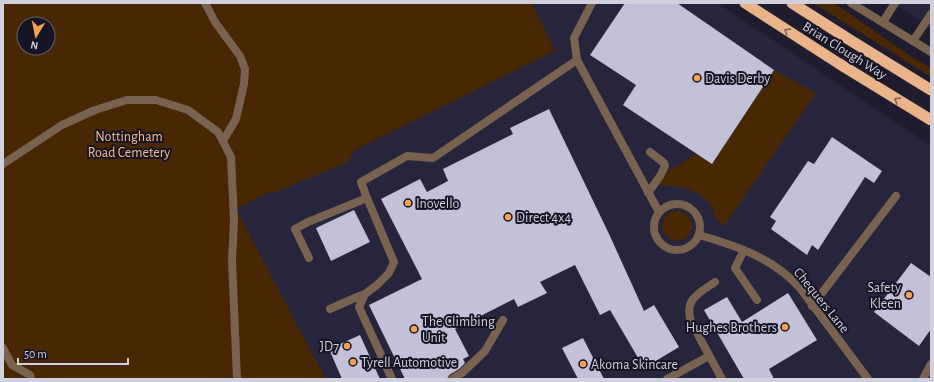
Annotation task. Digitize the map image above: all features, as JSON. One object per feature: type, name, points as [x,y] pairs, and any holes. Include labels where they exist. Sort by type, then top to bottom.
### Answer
[{"type":"highway","name":"Brian Clough Way","points":[[745,3],[838,63],[931,120]]},
{"type":"highway","name":"Brian Clough Way","points":[[792,3],[931,90]]},
{"type":"street","points":[[205,3],[215,22],[240,56],[245,69],[244,84],[236,120],[223,141]]},
{"type":"street","points":[[592,3],[574,38],[577,60],[658,212]]},
{"type":"street","points":[[851,3],[931,52]]},
{"type":"street","points":[[883,22],[895,3]]},
{"type":"street","points":[[913,41],[931,14]]},
{"type":"street","points":[[330,309],[365,294],[389,273],[394,262],[361,182],[407,156],[433,158],[577,60]]},
{"type":"street","points":[[3,164],[62,125],[95,110],[127,100],[156,100],[188,110],[218,132],[231,157],[232,164],[234,221],[232,260],[237,379]]},
{"type":"street","points":[[648,193],[665,166],[664,163],[650,152]]},
{"type":"street","points":[[812,306],[896,196]]},
{"type":"street","points":[[308,258],[295,229],[308,222],[367,198]]},
{"type":"street","points":[[678,203],[685,205],[697,214],[701,228],[699,235],[696,241],[683,250],[676,250],[662,246],[657,240],[653,226],[658,212],[671,204],[678,203]]},
{"type":"street","name":"Chequers Lane","points":[[699,235],[744,250],[769,262],[782,271],[800,288],[868,379]]},
{"type":"street","points":[[744,250],[734,268],[757,300]]},
{"type":"street","points":[[715,282],[694,297],[689,305],[688,313],[691,322],[722,379]]},
{"type":"street","points":[[359,308],[365,294]]},
{"type":"street","points":[[346,301],[359,308],[392,379]]},
{"type":"street","points":[[452,379],[462,373],[485,351],[503,320]]},
{"type":"street","points":[[3,348],[12,365],[30,375],[31,379]]},
{"type":"street","points":[[667,379],[709,356]]},
{"type":"street","points":[[923,379],[931,364]]},
{"type":"shaded area","points":[[532,3],[717,3],[931,146],[931,379],[326,379],[236,209],[555,51]]},
{"type":"shaded area","points":[[892,3],[931,3],[931,31],[919,19]]},
{"type":"green space","name":"Nottingham Road Cemetery","points":[[3,3],[532,3],[555,51],[355,150],[348,162],[274,193],[272,191],[236,209],[326,379],[3,379]]},
{"type":"green space","points":[[813,3],[834,3],[912,57],[931,68],[931,77]]},
{"type":"green space","points":[[774,70],[816,93],[724,226],[716,219],[713,209],[707,200],[687,188],[659,185],[654,176],[674,168],[696,154],[712,164]]},
{"type":"green space","points":[[677,211],[687,216],[692,226],[687,236],[677,241],[667,236],[662,226],[667,216]]},
{"type":"building","name":"Davis Derby","points":[[625,3],[677,3],[774,70],[712,164],[623,105],[636,85],[590,55]]},
{"type":"building","points":[[549,109],[644,311],[654,305],[679,347],[644,368],[610,310],[600,315],[575,265],[540,282],[547,293],[518,307],[514,299],[455,329],[469,356],[463,359],[465,363],[449,375],[447,379],[405,379],[369,305],[422,279],[381,199],[420,179],[427,192],[448,181],[443,169],[513,134],[510,128]]},
{"type":"building","points":[[832,137],[882,171],[874,183],[865,177],[818,250],[812,245],[807,255],[771,229],[776,221],[770,217],[808,161],[814,164]]},
{"type":"building","points":[[354,210],[370,242],[331,261],[316,228]]},
{"type":"building","name":"Safety Kleen","points":[[911,263],[931,277],[931,329],[919,346],[874,312]]},
{"type":"building","points":[[788,293],[817,340],[769,369],[774,379],[744,379],[704,310],[727,297],[742,322]]},
{"type":"building","points":[[360,335],[380,379],[342,379],[329,349]]},
{"type":"building","name":"Akoma Skincare","points":[[583,338],[604,379],[578,379],[562,348]]},
{"type":"place","name":"Davis Derby","points":[[697,78]]},
{"type":"place","name":"Inovello","points":[[408,203]]},
{"type":"place","name":"Direct 4x4","points":[[508,217]]},
{"type":"place","name":"Safety Kleen","points":[[909,295]]},
{"type":"place","name":"Hughes Brothers","points":[[785,327]]},
{"type":"place","name":"The Climbing Unit","points":[[414,329]]},
{"type":"place","name":"JD7","points":[[347,346]]},
{"type":"place","name":"Tyrell Automotive","points":[[353,362]]},
{"type":"place","name":"Akoma Skincare","points":[[583,364]]}]
